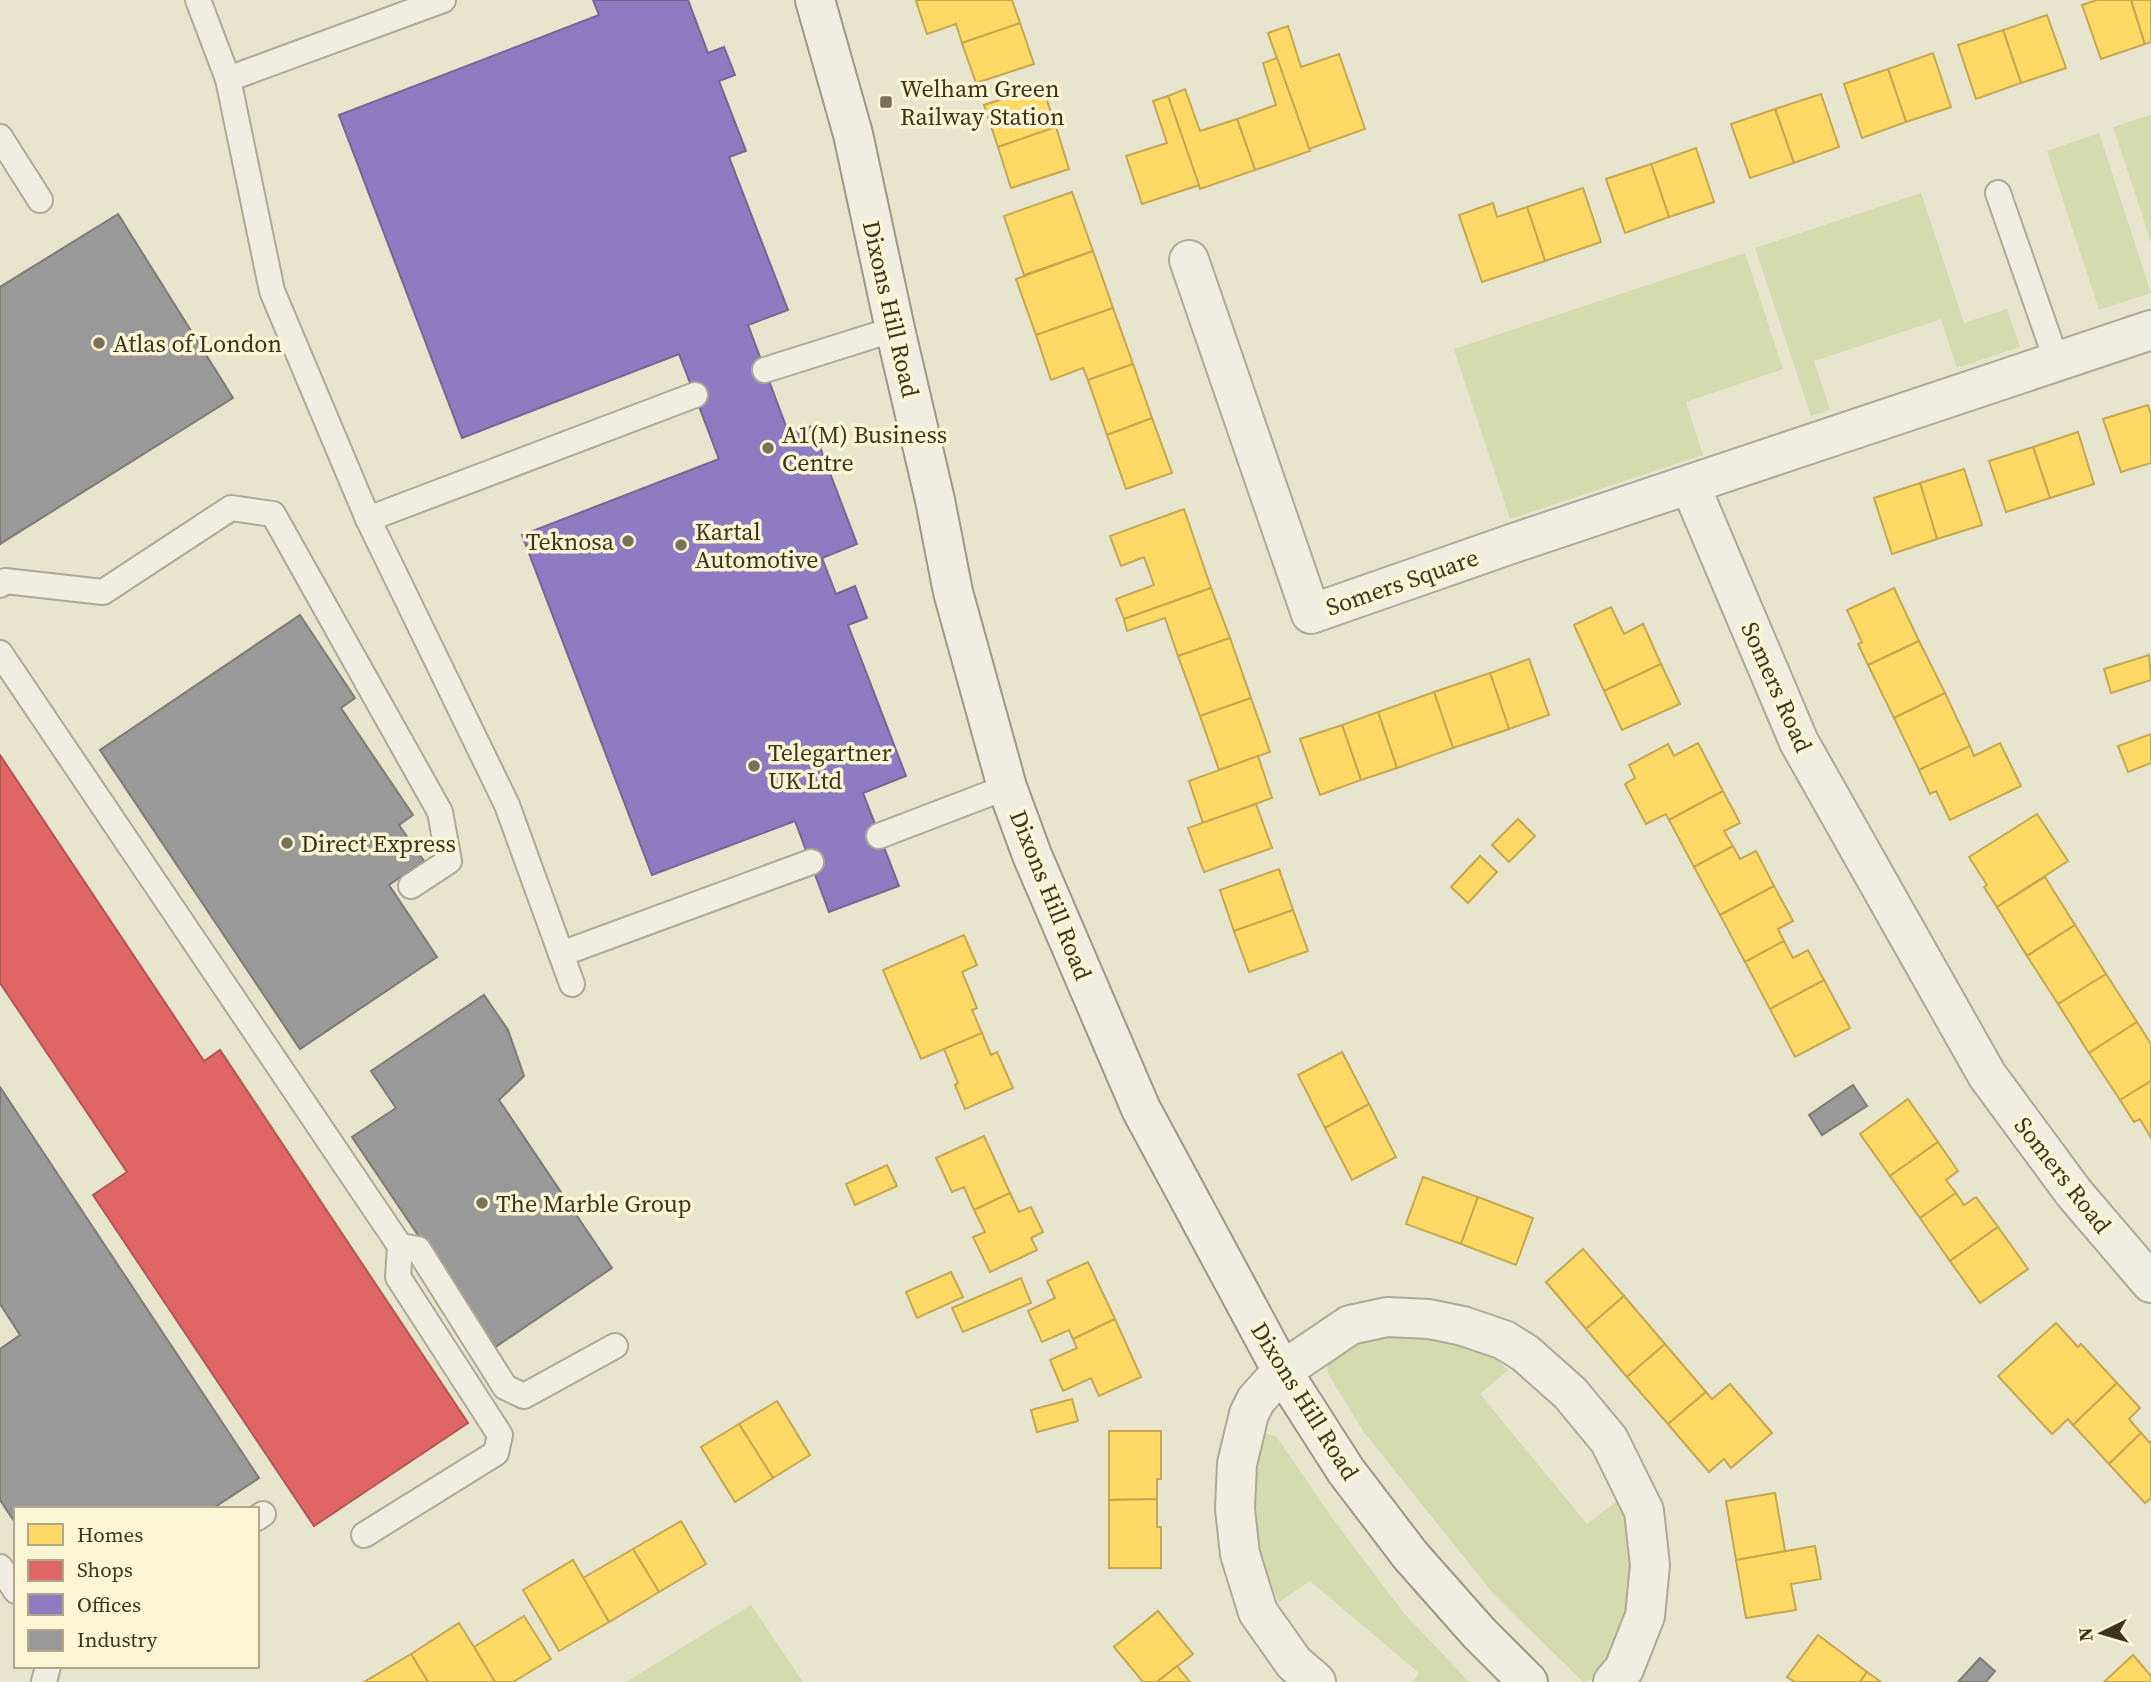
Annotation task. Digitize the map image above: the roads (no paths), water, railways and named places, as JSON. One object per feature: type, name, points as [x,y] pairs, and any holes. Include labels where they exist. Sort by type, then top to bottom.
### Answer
[{"type":"street","name":"Dixons Hill Road","points":[[815,0],[853,134],[953,592],[1007,787],[1032,855],[1141,1109],[1282,1371],[1346,1471],[1410,1555],[1479,1633],[1528,1682]]},
{"type":"street","name":"Somers Square","points":[[1189,260],[1311,614],[1514,542],[1689,485]]},
{"type":"street","points":[[1689,485],[2151,330]]},
{"type":"street","name":"Somers Road","points":[[1689,485],[1799,742],[1987,1076],[2074,1193],[2151,1283]]},
{"type":"street","points":[[1316,1682],[1294,1663],[1258,1612],[1240,1554],[1235,1509],[1237,1464],[1249,1414],[1256,1400],[1282,1371],[1350,1325],[1387,1317],[1429,1319],[1463,1326],[1504,1340],[1525,1353],[1570,1393],[1609,1440],[1644,1511],[1650,1565],[1646,1616],[1624,1669],[1613,1682]]},
{"type":"lane","points":[[198,0],[228,79],[272,291],[368,519],[508,804],[572,984]]},
{"type":"lane","points":[[228,79],[443,0]]},
{"type":"lane","points":[[0,137],[40,201]]},
{"type":"lane","points":[[1998,193],[2057,362]]},
{"type":"lane","points":[[765,370],[895,330]]},
{"type":"lane","points":[[368,519],[695,395]]},
{"type":"lane","points":[[0,585],[5,581],[103,592],[232,508],[274,514],[440,812],[449,861],[411,886]]},
{"type":"lane","points":[[0,653],[400,1246],[398,1277],[499,1435],[496,1453],[364,1535]]},
{"type":"lane","points":[[879,836],[1007,787]]},
{"type":"lane","points":[[561,954],[811,862]]},
{"type":"lane","points":[[400,1246],[418,1249],[505,1387],[524,1396],[615,1346]]},
{"type":"lane","points":[[0,1567],[14,1588]]},
{"type":"place","name":"Welham Green Railway Station","points":[[886,102]]},
{"type":"place","name":"Atlas of London","points":[[99,343]]},
{"type":"place","name":"A1(M) Business Centre","points":[[768,448]]},
{"type":"place","name":"Teknosa","points":[[628,541]]},
{"type":"place","name":"Kartal Automotive","points":[[681,545]]},
{"type":"place","name":"Telegartner UK Ltd","points":[[754,766]]},
{"type":"place","name":"Direct Express","points":[[287,843]]},
{"type":"place","name":"The Marble Group","points":[[482,1203]]}]
